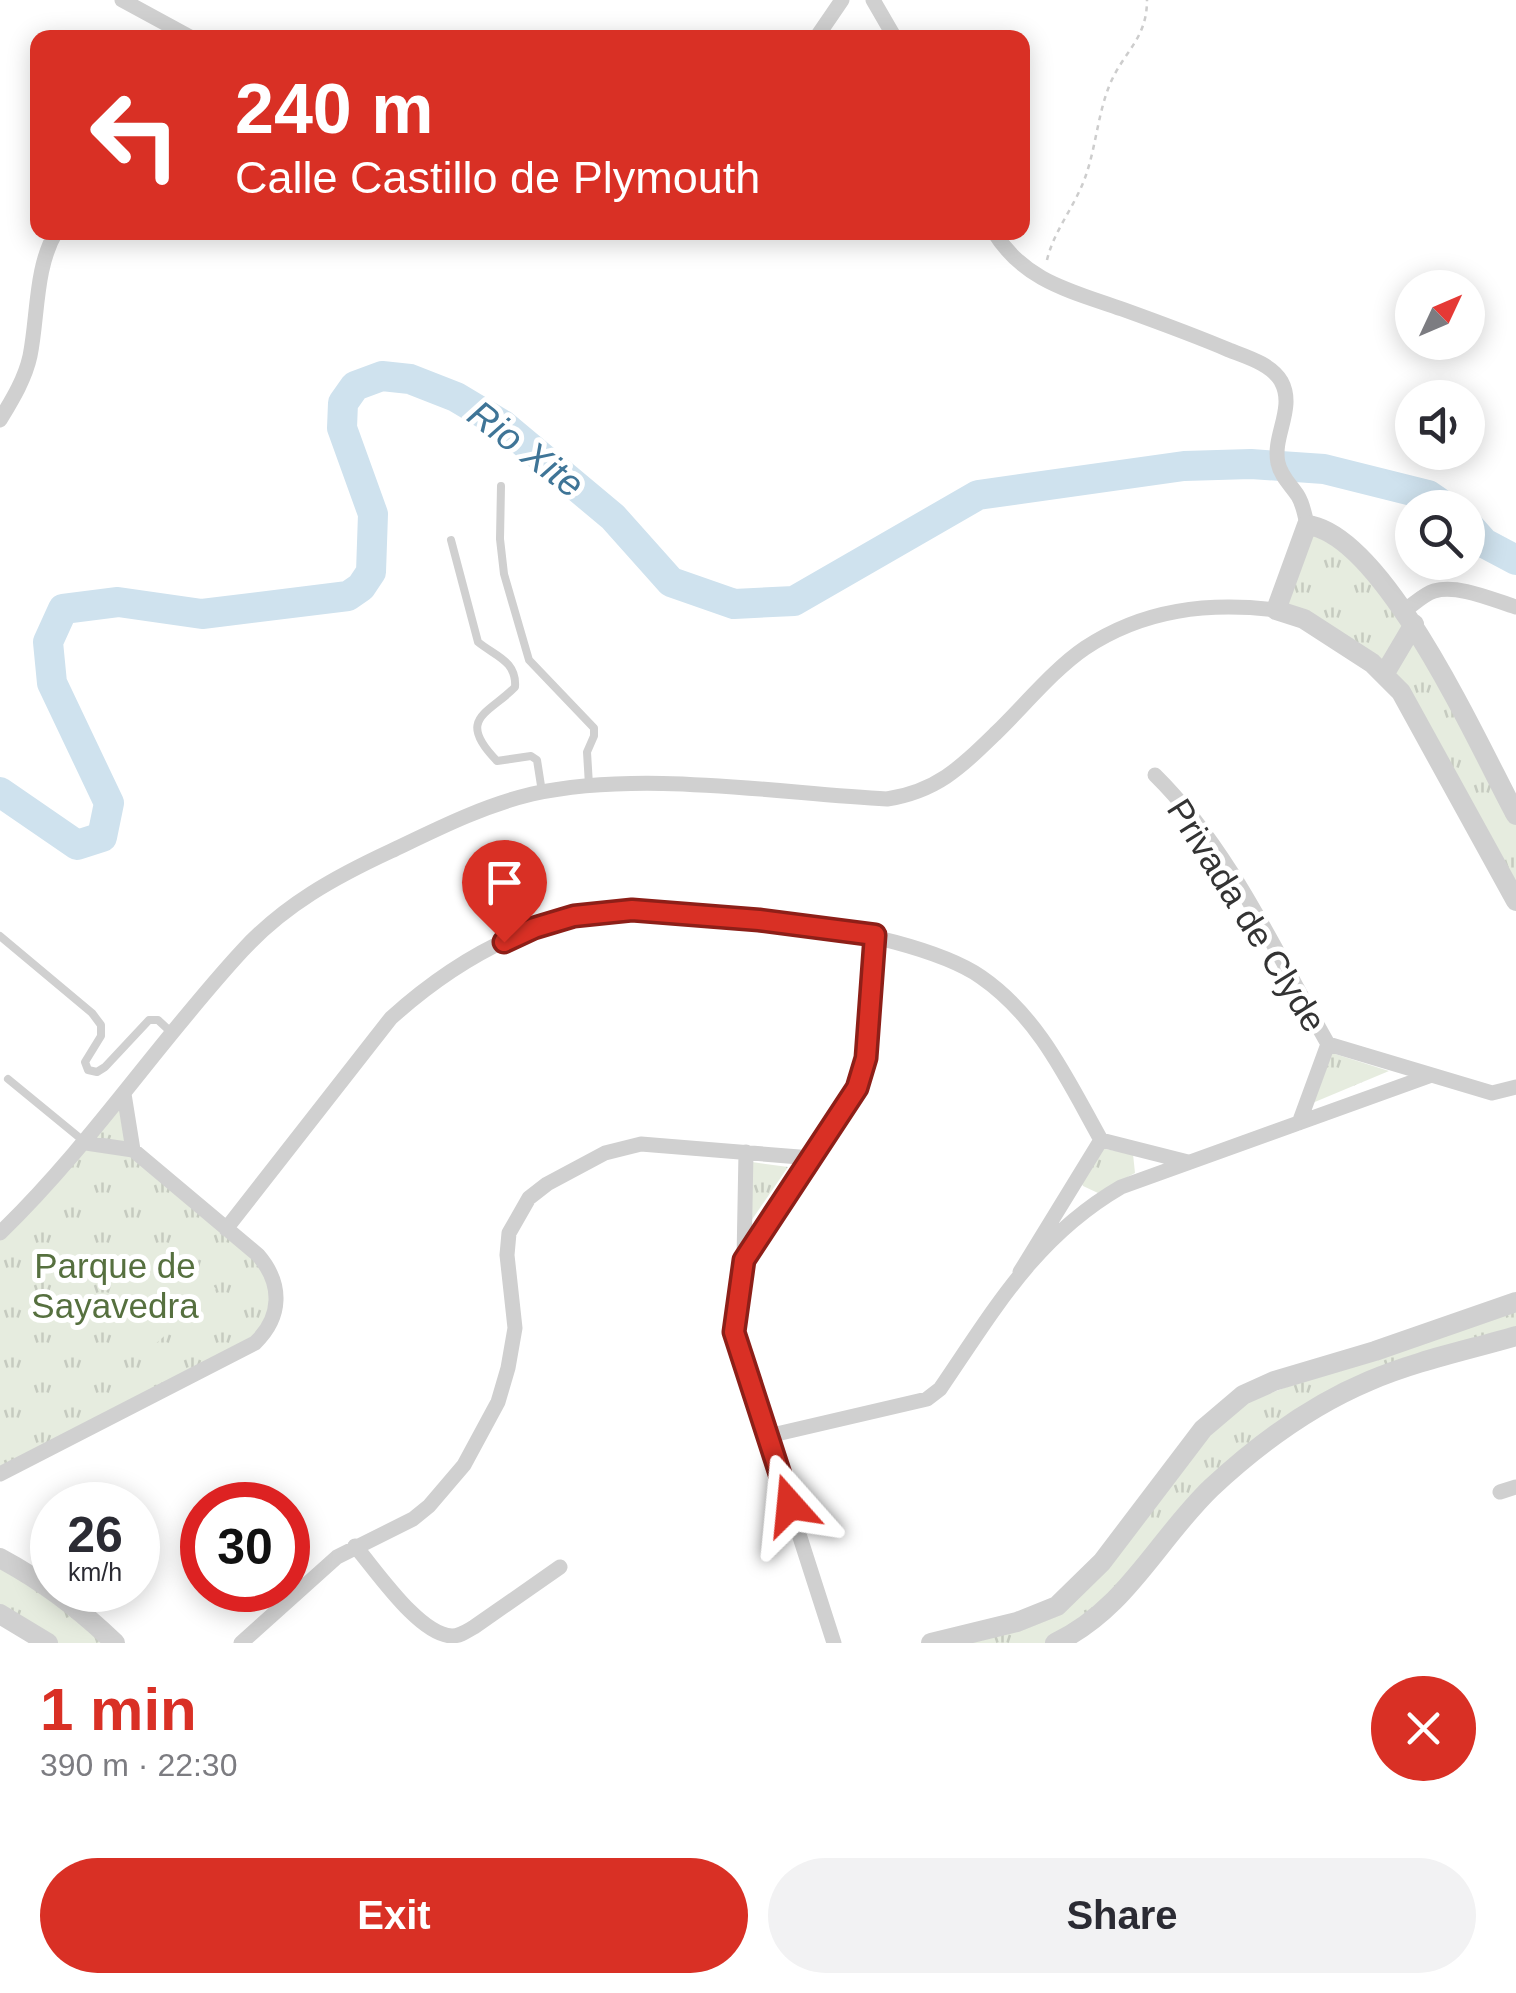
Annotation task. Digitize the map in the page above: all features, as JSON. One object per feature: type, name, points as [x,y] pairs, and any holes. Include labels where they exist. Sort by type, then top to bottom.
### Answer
[{"type":"street","points":[[122,0],[177,30]]},
{"type":"street","points":[[821,30],[842,0]]},
{"type":"street","points":[[873,0],[890,30]]},
{"type":"street","points":[[0,420],[21,383],[29,358],[46,250],[52,240]]},
{"type":"street","points":[[999,240],[1022,267],[1046,282],[1267,367],[1282,383],[1286,392],[1278,464],[1284,480],[1298,496],[1307,525],[1276,610]]},
{"type":"street","points":[[1307,525],[1322,529],[1349,548],[1409,617],[1516,814]]},
{"type":"street","points":[[1384,673],[1409,617],[1434,591],[1458,591],[1516,606]]},
{"type":"street","points":[[0,1233],[86,1142],[242,951],[284,910],[346,872],[481,809],[542,792],[655,783],[874,798],[911,795],[943,780],[971,758],[1082,650],[1155,614],[1231,605],[1276,610],[1304,619],[1384,673],[1400,692],[1516,901]]},
{"type":"street","name":"Privada de Clyde","points":[[1155,775],[1189,812],[1238,887],[1328,1044],[1492,1093],[1516,1086]]},
{"type":"street","points":[[226,1229],[391,1018],[451,968],[534,928],[574,916],[632,910],[759,920],[875,935],[943,957],[979,975],[1008,998],[1039,1033],[1101,1140],[1188,1162]]},
{"type":"street","points":[[744,1260],[857,1088],[863,1072],[875,935]]},
{"type":"street","name":"Privada de Clyde","points":[[1299,1122],[1328,1044]]},
{"type":"street","points":[[1020,1272],[1098,1200],[1145,1177],[1429,1076]]},
{"type":"street","points":[[124,1094],[133,1150]]},
{"type":"street","points":[[768,1436],[927,1399],[940,1389],[1020,1272],[1101,1140]]},
{"type":"street","points":[[0,1474],[255,1343],[270,1329],[277,1308],[271,1270],[226,1229],[133,1150],[86,1142]]},
{"type":"street","points":[[241,1643],[337,1557],[390,1532],[429,1506],[464,1466],[498,1402],[508,1368],[515,1328],[507,1255],[509,1233],[529,1198],[605,1153],[630,1147],[696,1147],[812,1158]]},
{"type":"street","points":[[746,1152],[744,1260],[734,1332],[834,1643]]},
{"type":"street","points":[[931,1643],[1017,1622],[1057,1606],[1102,1562],[1203,1429],[1242,1395],[1274,1380],[1516,1302]]},
{"type":"street","points":[[1055,1643],[1101,1616],[1211,1489],[1284,1429],[1372,1379],[1516,1336]]},
{"type":"street","points":[[1500,1492],[1516,1486]]},
{"type":"street","points":[[354,1546],[426,1627],[449,1636],[474,1627],[560,1567]]},
{"type":"street","points":[[0,1558],[42,1582],[115,1643]]},
{"type":"street","points":[[0,1614],[48,1643]]},
{"type":"lane","points":[[502,486],[500,539],[508,593],[529,660],[594,728],[586,752],[589,788]]},
{"type":"lane","points":[[451,540],[478,642],[508,662],[516,675],[515,686],[485,710],[477,719],[477,726],[496,761],[532,756],[537,760],[542,792]]},
{"type":"lane","points":[[0,936],[92,1013],[101,1025],[101,1036],[85,1062],[88,1070],[97,1072],[105,1067],[149,1020],[158,1020],[174,1034]]},
{"type":"lane","points":[[8,1078],[86,1142]]},
{"type":"path","points":[[1046,282],[1050,247],[1080,192],[1108,90],[1142,36],[1147,0]]},
{"type":"green space","points":[[1307,525],[1381,580],[1516,815],[1516,901],[1400,692],[1276,610]]},
{"type":"green space","points":[[1332,1053],[1389,1071],[1310,1104]]},
{"type":"green space","name":"Parque de Sayavedra","points":[[124,1094],[133,1150],[271,1270],[270,1329],[0,1474],[0,1233]]},
{"type":"green space","points":[[1100,1148],[1133,1154],[1135,1173],[1098,1193],[1083,1186],[1080,1180]]},
{"type":"green space","points":[[752,1162],[788,1167],[751,1221]]},
{"type":"green space","points":[[179,1248],[216,1289],[150,1349],[113,1308]]},
{"type":"green space","points":[[1516,1302],[1516,1336],[1372,1379],[1249,1456],[1129,1589],[1055,1643],[931,1643],[1057,1606],[1222,1411]]},
{"type":"green space","points":[[0,1558],[30,1580],[30,1612],[73,1612],[115,1643],[48,1643],[0,1614]]},
{"type":"waterway","name":"Rio Xite","points":[[0,792],[77,845],[102,837],[109,803],[52,683],[48,642],[63,609],[118,602],[202,614],[348,596],[361,587],[371,572],[373,514],[342,428],[343,403],[355,386],[382,376],[410,379],[456,397],[503,425],[613,517],[671,582],[734,604],[794,601],[978,495],[1184,466],[1251,464],[1324,469],[1408,490]]},
{"type":"waterway","name":"Rio Xite","points":[[1485,544],[1516,560]]},
{"type":"route","points":[[504,942],[574,916],[632,910],[759,920],[875,935],[866,1058],[857,1088],[744,1260],[734,1332],[790,1505]]}]
